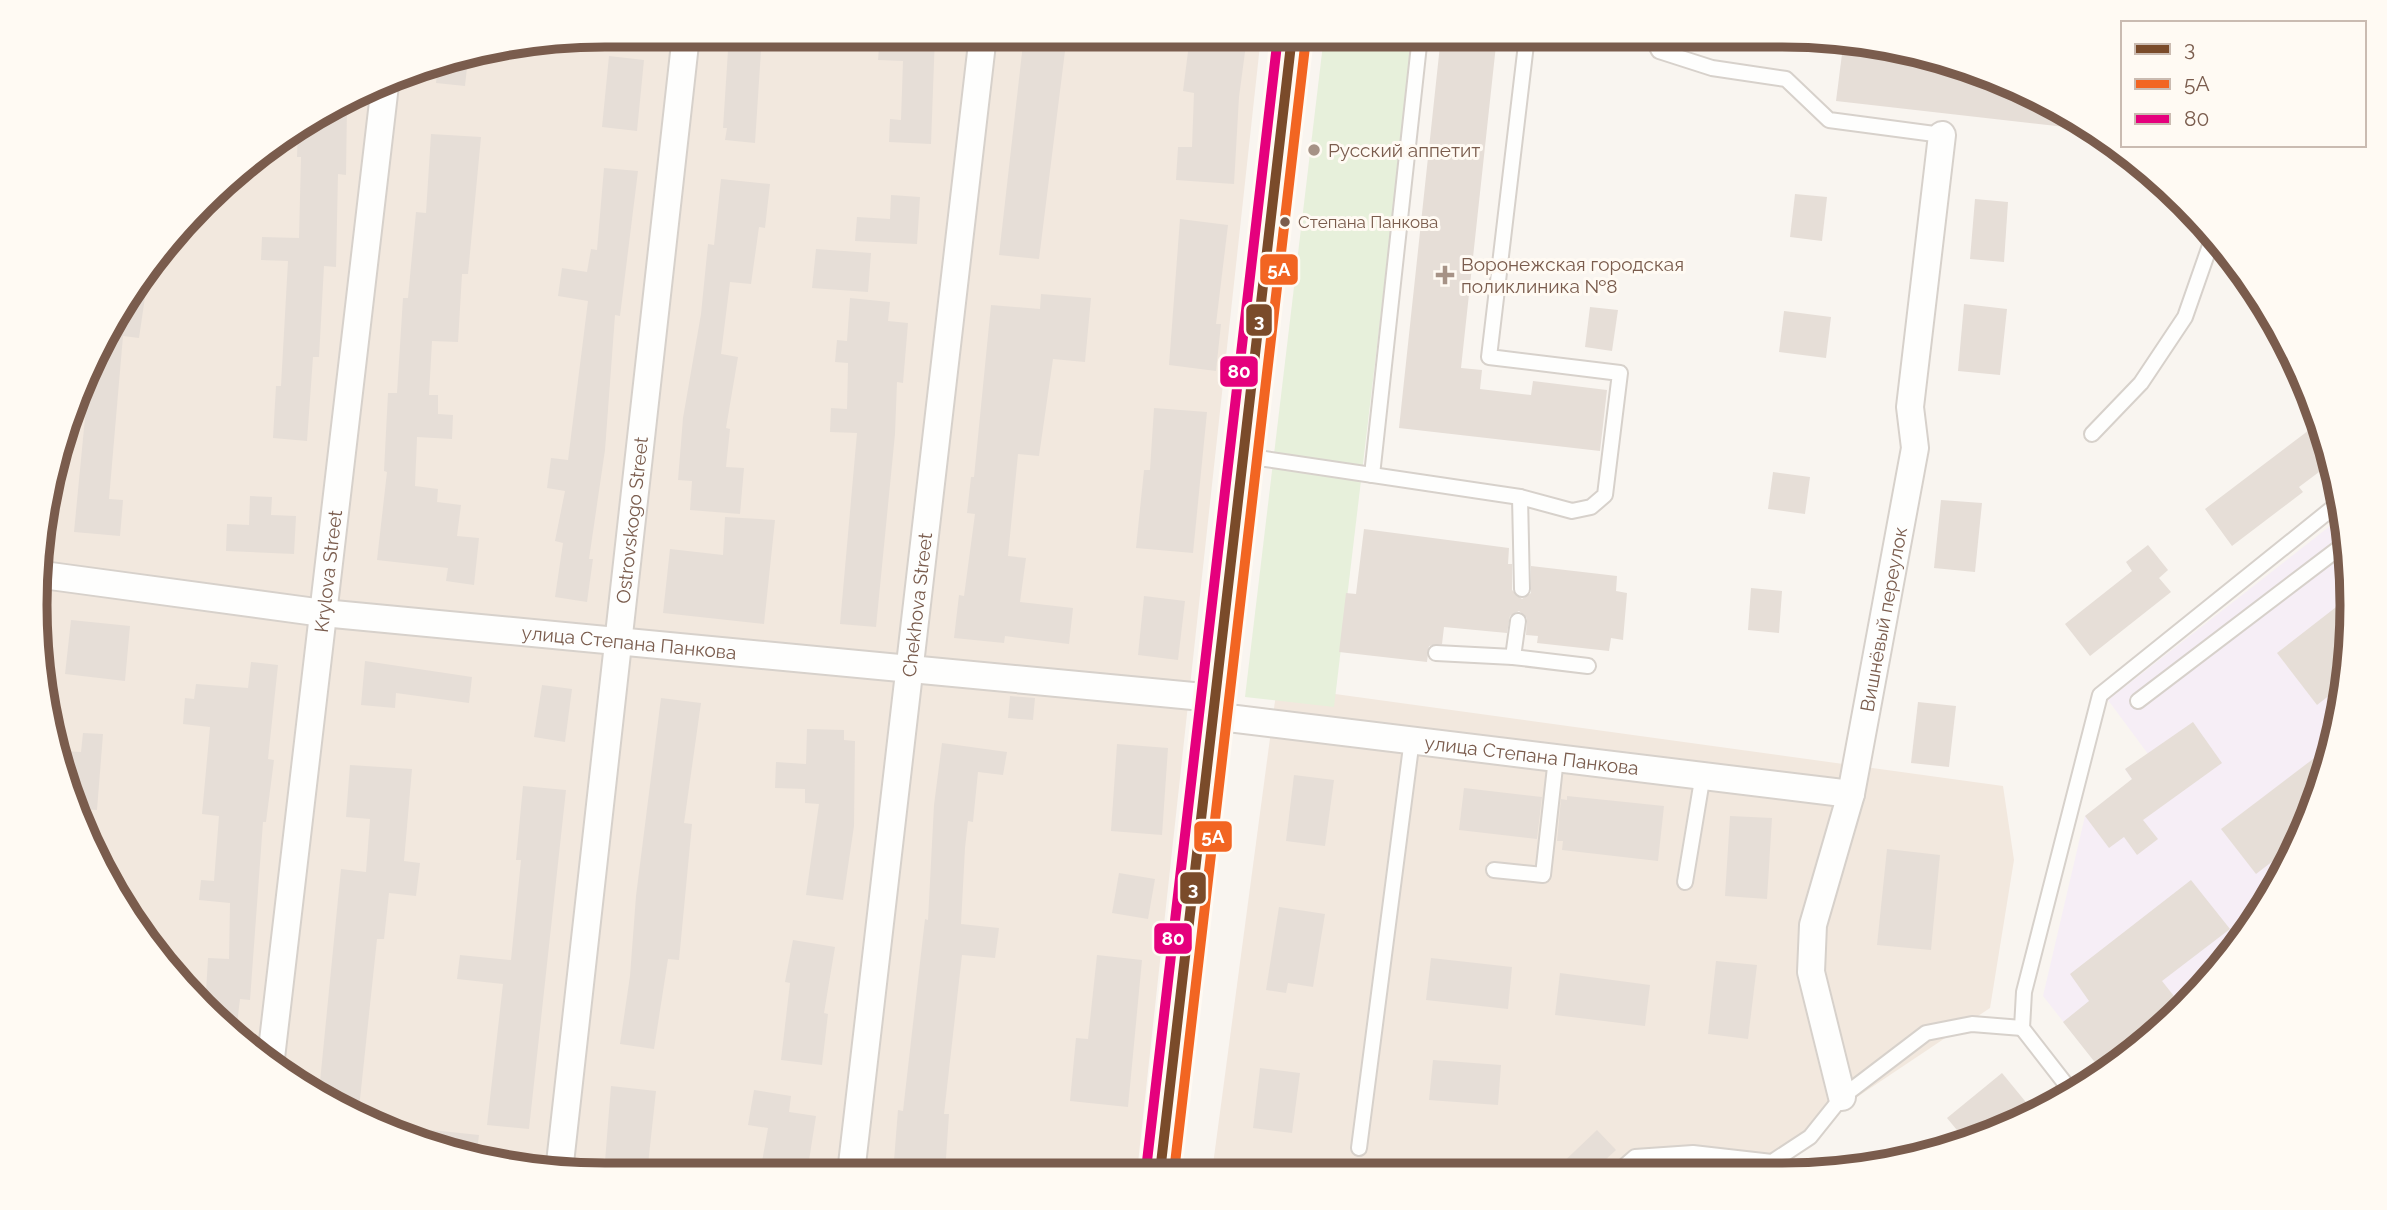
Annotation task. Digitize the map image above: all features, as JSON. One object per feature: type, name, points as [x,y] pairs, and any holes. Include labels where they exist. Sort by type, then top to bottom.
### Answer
[{"type":"street","name":"Ostrovskogo Street","points":[[559,1161],[685,47]]},
{"type":"street","name":"Chekhova Street","points":[[852,1163],[982,47]]},
{"type":"street","points":[[1161,1163],[1291,47]]},
{"type":"street","name":"Krylova Street","points":[[272,1052],[384,94]]},
{"type":"street","name":"Вишнёвый переулок","points":[[1842,1097],[1811,972],[1813,925],[1851,794],[1914,448],[1910,407],[1942,135]]},
{"type":"street","name":"улица Степана Панкова","points":[[48,576],[323,613],[908,670],[1213,707],[1412,739],[1851,794]]},
{"type":"lane","points":[[1373,475],[1419,47]]},
{"type":"lane","points":[[1244,456],[1520,497],[1572,511],[1591,507],[1605,495],[1620,373],[1489,357],[1526,47]]},
{"type":"lane","points":[[1657,47],[1659,51],[1712,68],[1786,79],[1829,120],[1942,135]]},
{"type":"lane","points":[[2092,434],[2141,383],[2185,317],[2209,247]]},
{"type":"lane","points":[[1520,497],[1522,589]]},
{"type":"lane","points":[[2066,1085],[2022,1028],[2024,992],[2100,695],[2331,509]]},
{"type":"lane","points":[[2138,701],[2337,550]]},
{"type":"lane","points":[[1513,657],[1517,621]]},
{"type":"lane","points":[[1436,653],[1513,657],[1588,666]]},
{"type":"lane","points":[[1359,1148],[1412,739]]},
{"type":"lane","points":[[1494,870],[1543,875],[1556,758]]},
{"type":"lane","points":[[1685,882],[1703,774]]},
{"type":"lane","points":[[1628,1163],[1635,1157],[1693,1153],[1772,1162],[1810,1137],[1842,1097],[1926,1033],[1972,1024],[2022,1028]]},
{"type":"shaded area","points":[[605,47],[1260,47],[1138,1163],[605,1163],[569,1162],[496,1152],[426,1133],[358,1105],[326,1088],[295,1069],[237,1024],[186,973],[141,915],[122,884],[105,852],[77,784],[66,749],[52,678],[48,641],[48,569],[58,496],[66,461],[77,426],[105,358],[141,295],[163,265],[186,237],[237,186],[295,141],[358,105],[426,77],[461,66],[532,52]]},
{"type":"shaded area","points":[[2334,523],[2340,605],[2335,678],[2321,749],[2297,818],[2265,884],[2224,945],[2201,973],[2150,1024],[2097,1065],[2043,996],[2085,816],[2132,780],[2125,769],[2148,754],[2108,700]]},
{"type":"shaded area","points":[[1277,686],[2003,786],[2014,860],[1990,1008],[1758,1163],[1213,1163]]},
{"type":"green space","points":[[1323,47],[1413,47],[1334,707],[1245,697]]},
{"type":"building","points":[[728,47],[761,47],[755,143],[725,140],[727,128],[723,128]]},
{"type":"building","points":[[879,47],[935,47],[931,144],[889,142],[890,119],[901,120],[903,61],[878,60]]},
{"type":"building","points":[[1023,47],[1066,47],[1039,259],[999,255]]},
{"type":"building","points":[[1189,47],[1246,47],[1239,97],[1234,184],[1176,180],[1178,147],[1192,147],[1194,93],[1183,91]]},
{"type":"building","points":[[1440,47],[1496,47],[1461,368],[1482,370],[1480,389],[1531,395],[1533,381],[1607,390],[1600,451],[1399,428]]},
{"type":"building","points":[[1842,54],[1904,61],[1995,90],[2070,128],[1836,101]]},
{"type":"building","points":[[609,56],[644,60],[637,131],[602,127]]},
{"type":"building","points":[[467,65],[465,86],[436,83],[437,74]]},
{"type":"building","points":[[347,111],[346,175],[338,174],[336,267],[324,266],[319,357],[313,357],[307,441],[273,438],[276,386],[281,386],[288,261],[261,260],[262,237],[299,238],[301,157],[297,157],[298,139]]},
{"type":"building","points":[[431,134],[481,137],[468,274],[462,274],[458,342],[432,341],[429,395],[438,395],[438,414],[453,415],[452,439],[417,437],[415,486],[438,489],[437,502],[461,505],[457,536],[479,538],[474,585],[446,581],[448,568],[377,560],[387,472],[384,471],[388,393],[397,393],[403,298],[408,298],[416,212],[426,213]]},
{"type":"building","points":[[604,168],[638,171],[620,316],[615,315],[605,450],[589,559],[593,559],[587,602],[555,597],[563,543],[555,541],[565,491],[547,488],[551,458],[568,460],[588,301],[558,296],[562,268],[587,272],[591,249],[597,250]]},
{"type":"building","points":[[721,179],[770,184],[765,228],[759,227],[751,284],[730,282],[721,354],[738,357],[726,428],[730,429],[726,467],[744,468],[740,514],[690,510],[692,481],[678,480],[683,418],[701,314],[708,244],[714,245]]},
{"type":"building","points":[[1795,194],[1827,197],[1822,241],[1790,237]]},
{"type":"building","points":[[891,195],[920,197],[917,244],[855,241],[857,217],[890,219]]},
{"type":"building","points":[[1975,199],[2008,202],[2004,262],[1970,259]]},
{"type":"building","points":[[1180,219],[1228,225],[1216,324],[1221,324],[1216,371],[1169,365]]},
{"type":"building","points":[[816,249],[871,253],[868,292],[812,288]]},
{"type":"building","points":[[146,288],[139,338],[123,336],[109,499],[123,500],[120,536],[74,532],[87,401],[105,358]]},
{"type":"building","points":[[1041,294],[1091,298],[1085,362],[1053,359],[1039,456],[1018,454],[1008,556],[1026,558],[1020,602],[1073,608],[1069,644],[1005,636],[1004,643],[954,638],[959,595],[964,596],[975,514],[967,513],[971,477],[974,477],[991,305],[1040,309]]},
{"type":"building","points":[[850,298],[890,302],[888,321],[908,323],[903,383],[897,382],[895,434],[876,627],[840,624],[857,433],[830,432],[831,408],[847,409],[848,363],[835,362],[837,340],[847,341]]},
{"type":"building","points":[[1964,304],[2007,309],[2000,375],[1958,371]]},
{"type":"building","points":[[1590,307],[1618,310],[1612,351],[1585,347]]},
{"type":"building","points":[[1784,311],[1831,317],[1826,358],[1779,352]]},
{"type":"building","points":[[1154,408],[1207,412],[1193,553],[1136,548],[1144,470],[1150,470]]},
{"type":"building","points":[[2311,429],[2323,469],[2299,487],[2303,492],[2232,546],[2205,509]]},
{"type":"building","points":[[1773,472],[1810,477],[1805,514],[1768,509]]},
{"type":"building","points":[[250,496],[272,497],[271,515],[296,516],[294,554],[226,551],[227,524],[249,525]]},
{"type":"building","points":[[1941,500],[1982,503],[1975,572],[1934,568]]},
{"type":"building","points":[[725,517],[775,520],[764,624],[663,613],[670,549],[723,555]]},
{"type":"building","points":[[1364,529],[1509,548],[1508,564],[1512,564],[1512,590],[1522,599],[1531,593],[1531,566],[1617,576],[1616,591],[1627,593],[1623,640],[1611,638],[1609,651],[1537,643],[1538,636],[1526,635],[1527,618],[1519,611],[1510,616],[1507,633],[1444,627],[1442,644],[1429,646],[1427,662],[1339,652],[1346,593],[1356,594]]},
{"type":"building","points":[[2148,545],[2168,570],[2159,578],[2171,592],[2090,656],[2065,624],[2132,571],[2126,562]]},
{"type":"building","points":[[1751,588],[1782,591],[1779,633],[1748,630]]},
{"type":"building","points":[[1144,596],[1185,601],[1178,660],[1138,655]]},
{"type":"building","points":[[2340,604],[2339,641],[2333,693],[2317,705],[2277,653]]},
{"type":"building","points":[[71,620],[130,626],[125,681],[65,674]]},
{"type":"building","points":[[365,661],[472,677],[469,703],[396,693],[395,708],[361,705]]},
{"type":"building","points":[[251,662],[278,665],[268,759],[274,760],[266,822],[263,822],[250,1000],[240,999],[237,1024],[206,994],[208,958],[229,959],[230,903],[199,900],[201,880],[214,881],[219,816],[202,814],[210,727],[183,724],[185,698],[194,699],[196,684],[248,688]]},
{"type":"building","points":[[542,685],[572,689],[565,742],[534,737]]},
{"type":"building","points":[[1010,696],[1035,698],[1033,720],[1008,718]]},
{"type":"building","points":[[661,698],[701,703],[684,823],[692,824],[679,960],[668,959],[654,1049],[620,1044]]},
{"type":"building","points":[[1918,702],[1956,706],[1949,767],[1911,763]]},
{"type":"building","points":[[2193,722],[2222,763],[2143,820],[2158,839],[2137,855],[2124,837],[2109,848],[2085,816],[2132,779],[2125,769]]},
{"type":"building","points":[[807,729],[844,730],[844,740],[855,741],[854,826],[843,900],[806,895],[819,804],[805,803],[805,789],[775,788],[776,762],[806,764]]},
{"type":"building","points":[[83,733],[103,734],[97,810],[87,809],[67,751],[81,752]]},
{"type":"building","points":[[942,743],[1007,752],[1003,775],[978,772],[973,822],[968,821],[961,924],[999,928],[995,958],[962,955],[944,1114],[949,1114],[946,1163],[894,1163],[898,1110],[903,1111],[925,919],[928,920],[934,805]]},
{"type":"building","points":[[1117,744],[1168,748],[1162,835],[1111,831]]},
{"type":"building","points":[[2319,754],[2282,852],[2256,874],[2221,829]]},
{"type":"building","points":[[350,765],[412,769],[404,861],[420,863],[416,896],[389,893],[384,939],[377,939],[359,1106],[320,1084],[341,869],[366,872],[370,819],[346,817]]},
{"type":"building","points":[[1294,775],[1334,780],[1325,846],[1286,841]]},
{"type":"building","points":[[523,786],[566,790],[529,1129],[487,1125],[503,984],[457,979],[460,955],[511,960],[521,860],[516,860]]},
{"type":"building","points":[[1464,788],[1542,797],[1537,839],[1459,830]]},
{"type":"building","points":[[1567,796],[1664,806],[1658,861],[1562,850],[1563,841],[1557,841],[1561,799],[1567,800]]},
{"type":"building","points":[[1730,816],[1772,818],[1767,899],[1725,896]]},
{"type":"building","points":[[1887,849],[1940,855],[1931,950],[1877,945]]},
{"type":"building","points":[[1119,873],[1155,879],[1148,919],[1112,913]]},
{"type":"building","points":[[2191,880],[2230,929],[2162,981],[2176,999],[2150,1024],[2097,1065],[2063,1022],[2089,1001],[2070,974]]},
{"type":"building","points":[[1279,907],[1325,914],[1313,987],[1288,983],[1286,993],[1266,990]]},
{"type":"building","points":[[793,940],[835,947],[824,1013],[828,1014],[822,1065],[781,1060],[790,983],[785,982]]},
{"type":"building","points":[[1097,955],[1142,960],[1128,1107],[1070,1101],[1076,1038],[1088,1039]]},
{"type":"building","points":[[1431,958],[1512,967],[1508,1009],[1426,1000]]},
{"type":"building","points":[[1716,961],[1757,965],[1748,1039],[1708,1034]]},
{"type":"building","points":[[1560,973],[1650,985],[1645,1026],[1555,1015]]},
{"type":"building","points":[[1433,1060],[1501,1065],[1498,1105],[1429,1100]]},
{"type":"building","points":[[1260,1068],[1300,1073],[1292,1133],[1253,1128]]},
{"type":"building","points":[[2002,1073],[2028,1105],[1960,1133],[1947,1118]]},
{"type":"building","points":[[611,1086],[656,1091],[648,1163],[605,1163]]},
{"type":"building","points":[[754,1090],[791,1096],[789,1112],[816,1116],[809,1163],[762,1163],[768,1128],[748,1125]]},
{"type":"building","points":[[413,1128],[479,1135],[477,1148]]},
{"type":"building","points":[[1597,1130],[1616,1150],[1602,1163],[1562,1163]]},
{"type":"transit line","name":"80","points":[[1147,1163],[1277,47]]},
{"type":"transit line","name":"3","points":[[1161,1163],[1291,47]]},
{"type":"transit line","name":"5А","points":[[1175,1163],[1305,47]]},
{"type":"place","name":"Русский аппетит","points":[[1314,150]]},
{"type":"place","name":"Степана Панкова","points":[[1285,222]]},
{"type":"place","name":"Воронежская городская поликлиника №8","points":[[1445,275]]}]
